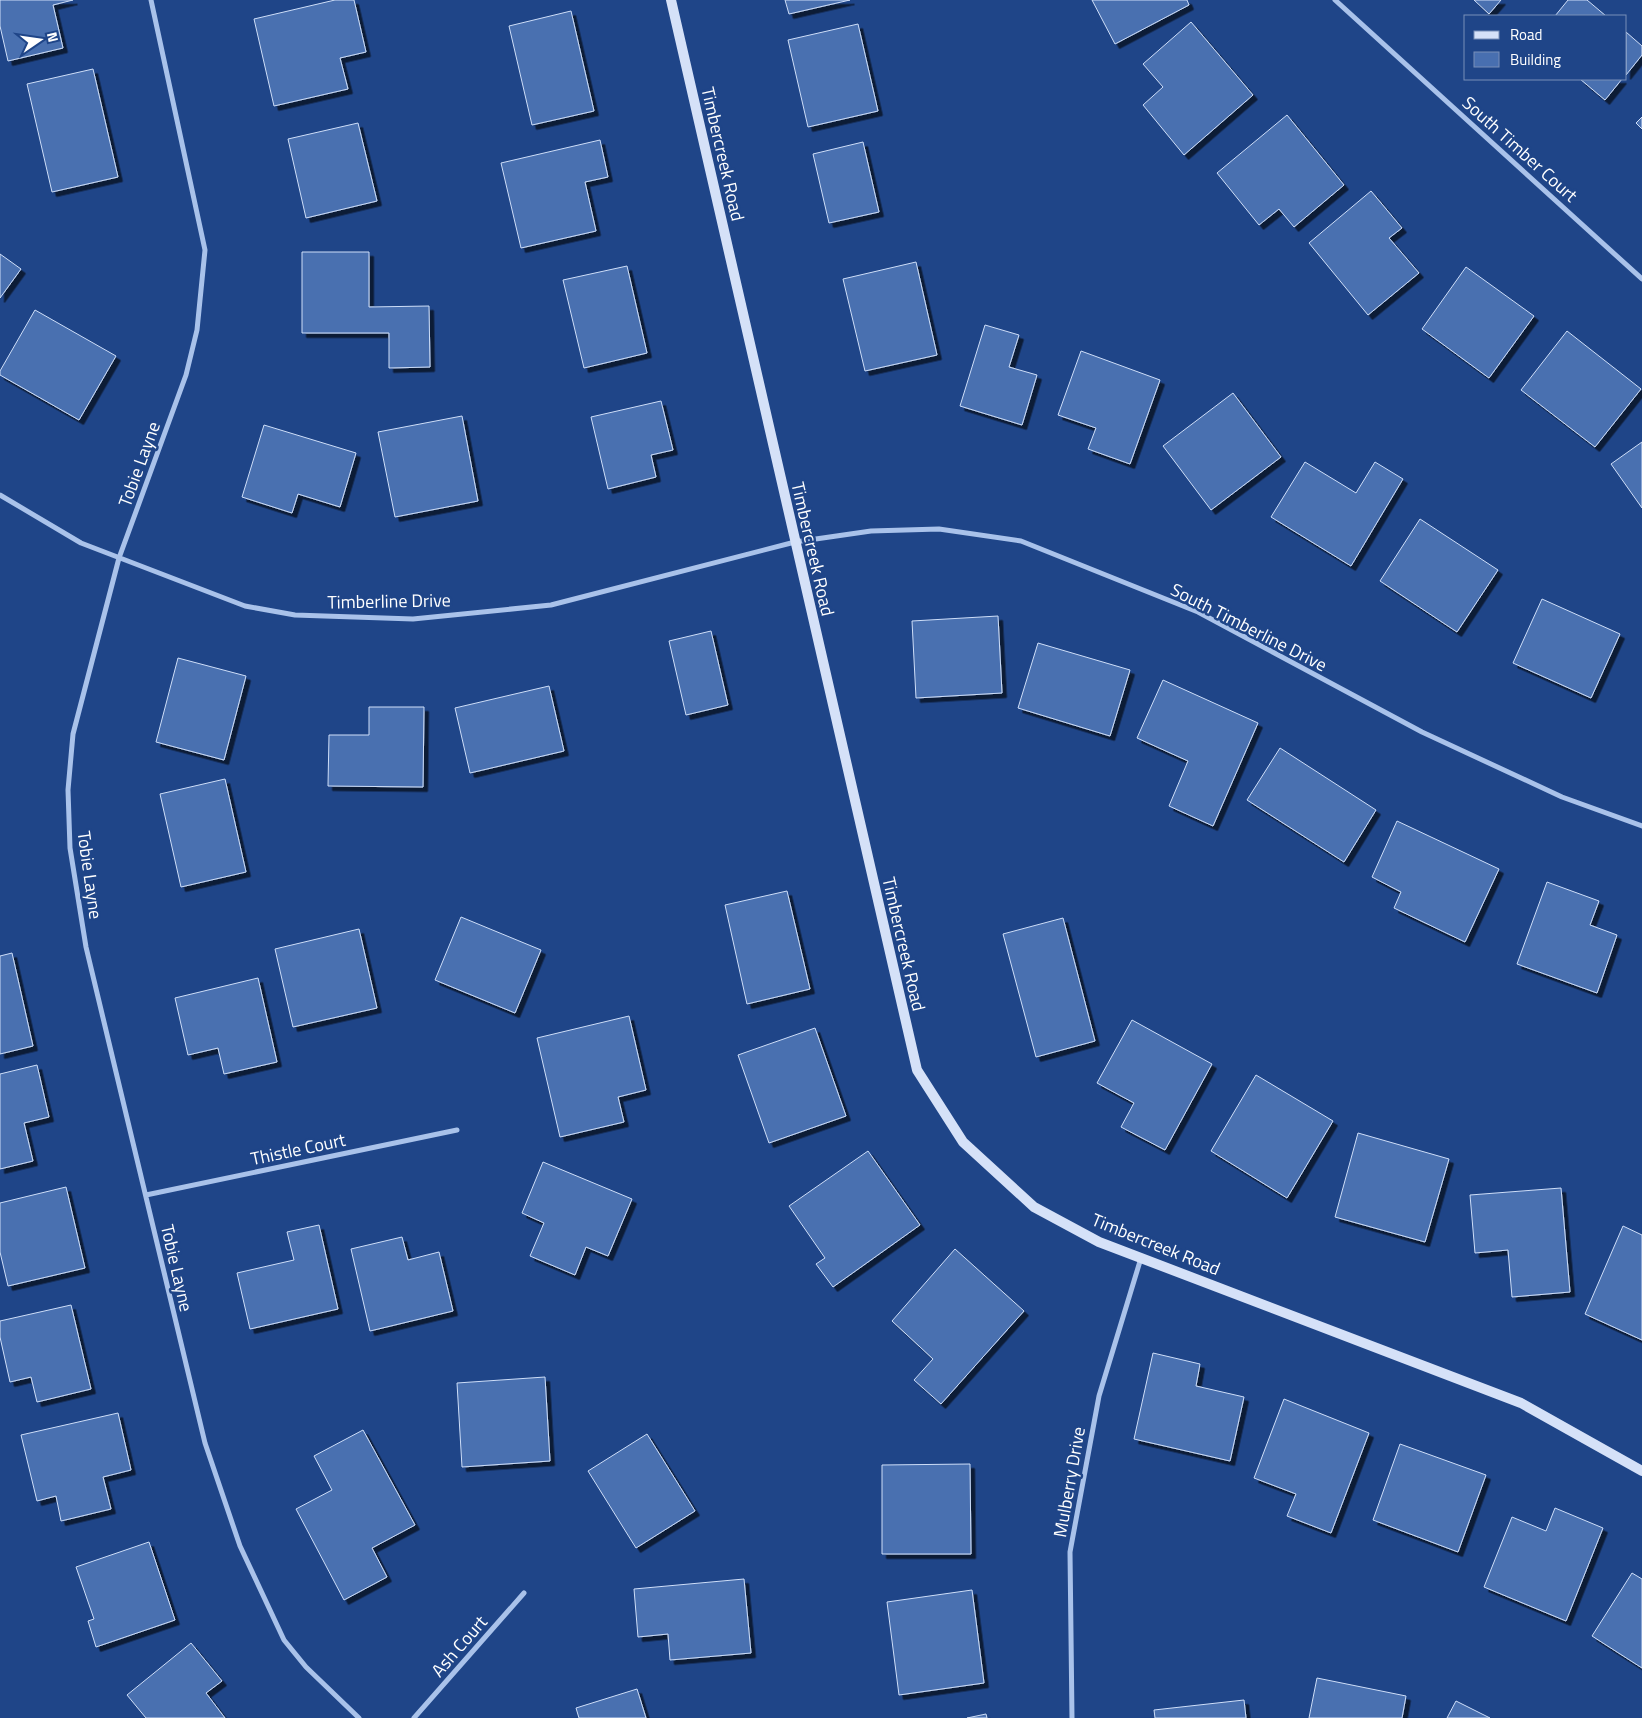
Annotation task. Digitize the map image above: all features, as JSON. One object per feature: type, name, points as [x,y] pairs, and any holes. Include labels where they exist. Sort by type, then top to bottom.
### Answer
[{"type":"street","name":"Tobie Layne","points":[[151,0],[205,250],[198,330],[186,375],[119,558],[73,734],[68,790],[70,848],[86,947],[205,1443],[240,1546],[284,1640],[306,1667],[359,1718]]},
{"type":"street","name":"Timbercreek Road","points":[[671,0],[917,1070],[964,1142],[1034,1207],[1099,1242],[1521,1403],[1642,1471]]},
{"type":"street","name":"South Timber Court","points":[[1335,0],[1642,279]]},
{"type":"street","name":"Timberline Drive","points":[[0,495],[81,543],[245,606],[295,615],[414,618],[551,606],[795,542]]},
{"type":"street","name":"South Timberline Drive","points":[[795,542],[871,531],[939,529],[1021,541],[1198,612],[1422,732],[1562,797],[1642,826]]},
{"type":"street","name":"Thistle Court","points":[[146,1195],[457,1130]]},
{"type":"street","name":"Mulberry Drive","points":[[1072,1718],[1070,1552],[1099,1396],[1142,1258]]},
{"type":"street","name":"Ash Court","points":[[414,1718],[524,1593]]},
{"type":"building","points":[[0,0],[73,0],[53,5],[63,48],[8,61],[0,26]]},
{"type":"building","points":[[335,0],[354,0],[366,52],[340,58],[348,89],[274,106],[254,19]]},
{"type":"building","points":[[785,0],[850,0],[789,14]]},
{"type":"building","points":[[1092,0],[1187,0],[1189,5],[1115,44]]},
{"type":"building","points":[[1474,0],[1501,0],[1489,14]]},
{"type":"building","points":[[1568,0],[1587,0],[1605,15],[1556,15]]},
{"type":"building","points":[[571,11],[594,111],[532,125],[509,26]]},
{"type":"building","points":[[1191,22],[1253,95],[1184,155],[1143,105],[1163,87],[1143,64]]},
{"type":"building","points":[[858,24],[878,111],[808,127],[788,40]]},
{"type":"building","points":[[1627,33],[1642,46],[1642,55],[1627,74]]},
{"type":"building","points":[[93,69],[118,177],[52,192],[27,84]]},
{"type":"building","points":[[1581,80],[1621,80],[1605,100]]},
{"type":"building","points":[[1287,115],[1344,185],[1294,227],[1279,209],[1259,225],[1217,173]]},
{"type":"building","points":[[1642,117],[1642,129],[1636,123]]},
{"type":"building","points":[[358,123],[377,201],[306,218],[288,139]]},
{"type":"building","points":[[600,140],[608,177],[585,182],[596,231],[521,248],[501,163]]},
{"type":"building","points":[[863,142],[879,212],[829,223],[813,154]]},
{"type":"building","points":[[1371,191],[1402,228],[1389,238],[1419,273],[1368,315],[1309,243]]},
{"type":"building","points":[[302,252],[369,252],[369,307],[429,306],[430,367],[389,368],[389,333],[302,333]]},
{"type":"building","points":[[0,254],[21,269],[0,298]]},
{"type":"building","points":[[916,262],[937,355],[865,371],[843,279]]},
{"type":"building","points":[[627,266],[647,353],[584,368],[563,280]]},
{"type":"building","points":[[1466,267],[1534,316],[1489,378],[1422,329]]},
{"type":"building","points":[[35,310],[116,356],[79,420],[0,375],[0,371]]},
{"type":"building","points":[[985,325],[1019,335],[1009,367],[1037,375],[1022,425],[960,406]]},
{"type":"building","points":[[1567,331],[1641,389],[1595,447],[1521,390]]},
{"type":"building","points":[[1081,351],[1160,380],[1130,464],[1088,449],[1096,428],[1058,415]]},
{"type":"building","points":[[1233,393],[1281,457],[1211,510],[1163,446]]},
{"type":"building","points":[[661,401],[673,450],[651,455],[656,477],[608,489],[591,417]]},
{"type":"building","points":[[462,416],[478,501],[395,517],[378,432]]},
{"type":"building","points":[[264,425],[356,453],[340,507],[298,494],[292,513],[242,497]]},
{"type":"building","points":[[1642,442],[1642,508],[1611,464]]},
{"type":"building","points":[[1305,462],[1356,493],[1375,462],[1403,479],[1351,566],[1271,517]]},
{"type":"building","points":[[1420,519],[1498,570],[1457,632],[1380,581]]},
{"type":"building","points":[[1542,599],[1620,634],[1591,698],[1513,663]]},
{"type":"building","points":[[998,616],[1002,693],[916,698],[912,621]]},
{"type":"building","points":[[711,631],[728,705],[686,715],[669,641]]},
{"type":"building","points":[[1038,643],[1130,670],[1110,736],[1018,708]]},
{"type":"building","points":[[178,658],[246,676],[224,760],[156,742]]},
{"type":"building","points":[[1163,680],[1258,723],[1213,826],[1169,806],[1188,761],[1137,738]]},
{"type":"building","points":[[549,686],[564,751],[470,773],[455,708]]},
{"type":"building","points":[[369,707],[424,707],[423,787],[328,786],[329,735],[369,735]]},
{"type":"building","points":[[1280,748],[1376,810],[1344,862],[1247,800]]},
{"type":"building","points":[[225,779],[246,872],[181,887],[160,794]]},
{"type":"building","points":[[1397,821],[1499,869],[1465,942],[1394,908],[1401,892],[1372,877]]},
{"type":"building","points":[[1547,882],[1599,901],[1590,925],[1617,935],[1597,993],[1517,964]]},
{"type":"building","points":[[787,891],[810,989],[747,1004],[725,905]]},
{"type":"building","points":[[461,917],[541,950],[515,1013],[435,980]]},
{"type":"building","points":[[1063,918],[1095,1041],[1036,1057],[1003,934]]},
{"type":"building","points":[[359,929],[377,1008],[293,1027],[275,949]]},
{"type":"building","points":[[12,953],[33,1046],[0,1054],[0,956]]},
{"type":"building","points":[[258,978],[277,1062],[224,1074],[218,1048],[188,1055],[175,998]]},
{"type":"building","points":[[629,1016],[646,1090],[618,1097],[624,1122],[560,1137],[537,1038]]},
{"type":"building","points":[[1132,1020],[1212,1064],[1165,1150],[1121,1127],[1134,1103],[1097,1083]]},
{"type":"building","points":[[815,1028],[846,1116],[769,1143],[738,1055]]},
{"type":"building","points":[[37,1065],[49,1117],[24,1123],[33,1161],[0,1169],[0,1074]]},
{"type":"building","points":[[1256,1075],[1333,1121],[1287,1198],[1211,1151]]},
{"type":"building","points":[[1358,1133],[1449,1159],[1425,1242],[1335,1217]]},
{"type":"building","points":[[868,1151],[920,1225],[833,1287],[816,1264],[825,1258],[789,1206]]},
{"type":"building","points":[[543,1162],[632,1199],[608,1256],[586,1247],[575,1275],[530,1256],[544,1223],[522,1213]]},
{"type":"building","points":[[66,1187],[85,1268],[8,1286],[0,1252],[0,1203]]},
{"type":"building","points":[[1561,1188],[1570,1292],[1512,1297],[1508,1250],[1475,1253],[1470,1195]]},
{"type":"building","points":[[319,1225],[338,1309],[250,1329],[237,1273],[294,1260],[287,1232]]},
{"type":"building","points":[[1623,1226],[1642,1235],[1642,1340],[1585,1314]]},
{"type":"building","points":[[402,1237],[408,1260],[439,1252],[453,1311],[370,1331],[351,1249]]},
{"type":"building","points":[[955,1249],[1024,1311],[941,1404],[914,1380],[933,1359],[892,1321]]},
{"type":"building","points":[[71,1305],[91,1389],[37,1402],[31,1377],[10,1382],[0,1337],[0,1321]]},
{"type":"building","points":[[1153,1353],[1200,1364],[1196,1386],[1244,1397],[1230,1461],[1134,1439]]},
{"type":"building","points":[[545,1377],[550,1461],[462,1467],[457,1383]]},
{"type":"building","points":[[1284,1399],[1369,1433],[1331,1533],[1287,1516],[1296,1494],[1254,1478]]},
{"type":"building","points":[[118,1413],[131,1470],[103,1477],[111,1509],[61,1521],[56,1496],[37,1501],[21,1435]]},
{"type":"building","points":[[363,1430],[415,1525],[372,1548],[387,1577],[344,1600],[296,1509],[332,1490],[314,1456]]},
{"type":"building","points":[[647,1434],[695,1511],[636,1548],[588,1471]]},
{"type":"building","points":[[1400,1444],[1486,1475],[1458,1552],[1373,1520]]},
{"type":"building","points":[[970,1464],[971,1554],[882,1554],[882,1465]]},
{"type":"building","points":[[1555,1508],[1603,1528],[1566,1621],[1484,1587],[1512,1517],[1546,1531]]},
{"type":"building","points":[[149,1542],[175,1620],[96,1647],[88,1621],[94,1619],[76,1567]]},
{"type":"building","points":[[1632,1573],[1642,1579],[1642,1668],[1592,1636]]},
{"type":"building","points":[[744,1579],[751,1653],[670,1660],[668,1634],[638,1637],[634,1589]]},
{"type":"building","points":[[972,1590],[984,1683],[899,1695],[887,1602]]},
{"type":"building","points":[[191,1643],[222,1681],[206,1693],[225,1718],[146,1718],[127,1695]]},
{"type":"building","points":[[1317,1678],[1406,1696],[1402,1718],[1309,1718]]},
{"type":"building","points":[[637,1689],[646,1718],[579,1718],[576,1708]]},
{"type":"building","points":[[1244,1700],[1246,1718],[1155,1718],[1154,1710]]},
{"type":"building","points":[[1456,1701],[1490,1718],[1447,1718]]},
{"type":"building","points":[[986,1714],[987,1718],[967,1718]]}]
